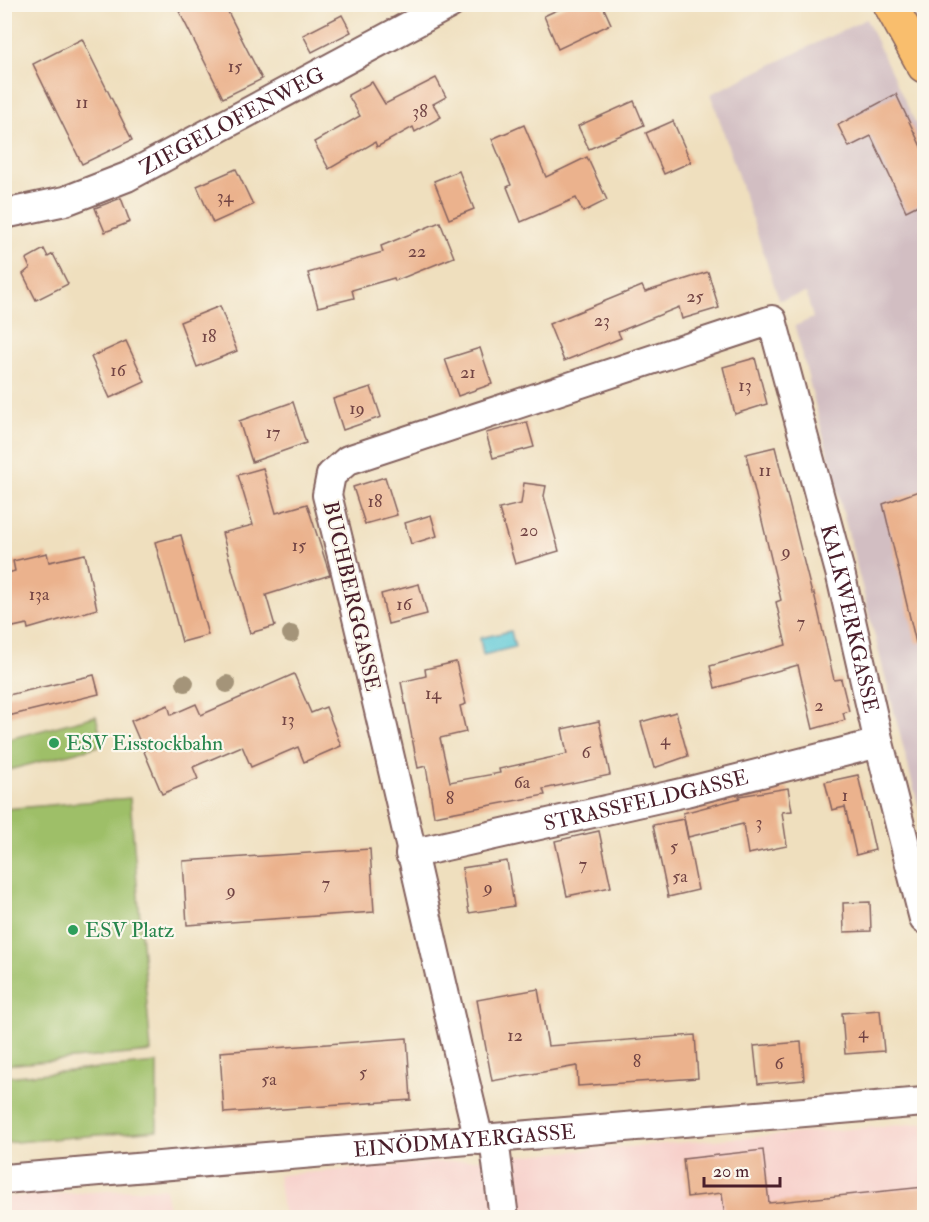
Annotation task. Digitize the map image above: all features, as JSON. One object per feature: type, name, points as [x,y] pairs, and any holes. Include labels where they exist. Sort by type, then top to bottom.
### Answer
[{"type":"main road","points":[[890,4],[924,66]]},
{"type":"street","name":"ZIEGELOFENWEG","points":[[4,214],[65,201],[127,177],[450,4]]},
{"type":"street","name":"KALKWERKGASSE","points":[[772,320],[840,573],[879,743],[924,919]]},
{"type":"street","name":"BUCHBERGGASSE","points":[[504,1218],[487,1139],[410,854],[363,639],[327,495],[331,475],[348,460],[366,452],[772,320]]},
{"type":"street","name":"STRASSFELDGASSE","points":[[410,854],[686,792],[879,743]]},
{"type":"street","name":"EINÖDMAYERGASSE","points":[[4,1179],[924,1102]]},
{"type":"shaded area","points":[[866,19],[924,141],[924,828],[795,326],[813,318],[806,293],[779,300],[711,94]]},
{"type":"shaded area","points":[[924,1123],[924,1217],[284,1217],[278,1175]]},
{"type":"shaded area","points":[[165,1188],[170,1217],[5,1217],[5,1197]]},
{"type":"green space","name":"ESV Eisstockbahn","points":[[96,716],[103,745],[5,771],[5,740]]},
{"type":"green space","name":"ESV Platz","points":[[130,798],[151,1052],[5,1065],[5,809]]},
{"type":"green space","points":[[157,1063],[157,1130],[5,1143],[5,1077]]},
{"type":"water","points":[[511,631],[515,647],[483,655],[480,638]]},
{"type":"building","points":[[192,4],[224,4],[262,79],[223,98],[179,11]]},
{"type":"building","points":[[570,4],[602,4],[611,24],[558,49],[544,16]]},
{"type":"building","points":[[342,15],[351,32],[312,52],[303,35]]},
{"type":"building","points":[[82,39],[132,140],[82,164],[33,64]]},
{"type":"building","points":[[436,78],[446,97],[433,104],[441,117],[415,132],[413,127],[377,147],[375,142],[329,169],[314,142],[360,116],[348,95],[372,82],[385,104]]},
{"type":"building","points":[[896,94],[924,153],[924,202],[906,211],[871,136],[849,147],[838,125]]},
{"type":"building","points":[[634,101],[644,125],[589,149],[578,126]]},
{"type":"building","points":[[673,121],[691,162],[664,174],[646,133]]},
{"type":"building","points":[[524,125],[546,177],[587,157],[607,200],[583,212],[576,198],[521,222],[507,187],[511,185],[492,139]]},
{"type":"building","points":[[236,169],[253,205],[213,223],[197,186]]},
{"type":"building","points":[[459,171],[474,209],[449,219],[434,181]]},
{"type":"building","points":[[121,198],[130,222],[105,232],[95,208]]},
{"type":"building","points":[[440,222],[454,257],[395,281],[394,278],[352,290],[354,298],[318,307],[308,273],[383,252],[381,246]]},
{"type":"building","points":[[44,249],[48,257],[53,254],[68,284],[36,300],[23,274],[30,268],[26,259]]},
{"type":"building","points":[[708,272],[719,308],[682,319],[679,307],[618,332],[621,338],[564,361],[549,324],[642,286],[645,292]]},
{"type":"building","points":[[220,306],[237,351],[197,367],[180,322]]},
{"type":"building","points":[[126,341],[145,382],[110,398],[91,357]]},
{"type":"building","points":[[480,348],[492,384],[458,396],[445,359]]},
{"type":"building","points":[[755,358],[767,404],[735,414],[723,367]]},
{"type":"building","points":[[371,387],[381,417],[343,430],[333,399]]},
{"type":"building","points":[[293,402],[306,443],[252,462],[239,421]]},
{"type":"building","points":[[527,422],[534,447],[493,458],[486,433]]},
{"type":"building","points":[[775,447],[812,594],[814,593],[834,680],[841,679],[849,711],[843,713],[845,720],[813,729],[798,665],[715,688],[710,666],[786,645],[776,602],[781,600],[746,454]]},
{"type":"building","points":[[263,468],[276,513],[307,504],[330,575],[266,595],[275,626],[250,633],[222,533],[253,525],[238,475]]},
{"type":"building","points":[[385,477],[397,515],[365,524],[353,487]]},
{"type":"building","points":[[524,483],[546,486],[544,496],[559,551],[515,564],[499,509],[521,504]]},
{"type":"building","points":[[924,489],[924,642],[916,643],[883,504]]},
{"type":"building","points":[[431,515],[437,536],[411,544],[405,523]]},
{"type":"building","points":[[181,535],[208,635],[182,642],[155,542]]},
{"type":"building","points":[[47,553],[49,562],[85,554],[97,609],[28,629],[27,624],[4,629],[4,574],[15,571],[13,561]]},
{"type":"building","points":[[419,584],[427,614],[388,624],[381,594]]},
{"type":"building","points":[[456,662],[466,704],[460,706],[466,732],[440,738],[450,782],[500,773],[499,769],[567,754],[562,729],[599,721],[610,775],[543,789],[545,795],[434,816],[426,766],[418,768],[401,682],[426,676],[425,669]]},
{"type":"building","points":[[294,674],[311,713],[326,707],[341,746],[304,762],[298,747],[251,767],[242,746],[193,767],[198,779],[162,794],[131,721],[168,705],[171,715],[196,704],[201,715]]},
{"type":"building","points":[[94,675],[99,694],[4,717],[4,696]]},
{"type":"building","points":[[676,712],[688,756],[654,768],[641,722]]},
{"type":"building","points":[[858,775],[875,850],[856,855],[845,807],[832,810],[825,782]]},
{"type":"building","points":[[788,788],[792,811],[782,812],[787,846],[748,854],[743,824],[688,837],[683,813],[740,798],[739,796]]},
{"type":"building","points":[[684,819],[698,890],[668,897],[653,825]]},
{"type":"building","points":[[599,831],[611,887],[567,896],[555,841]]},
{"type":"building","points":[[370,849],[374,912],[187,925],[183,861]]},
{"type":"building","points":[[507,861],[514,906],[469,913],[462,868]]},
{"type":"building","points":[[870,902],[871,931],[844,932],[843,903]]},
{"type":"building","points":[[538,989],[548,1046],[695,1035],[698,1078],[578,1086],[577,1066],[492,1081],[477,1000]]},
{"type":"building","points":[[880,1010],[884,1051],[845,1054],[842,1013]]},
{"type":"building","points":[[407,1038],[411,1100],[224,1113],[220,1052]]},
{"type":"building","points":[[801,1042],[804,1080],[758,1084],[754,1046]]},
{"type":"building","points":[[763,1150],[769,1203],[924,1187],[924,1218],[725,1218],[722,1193],[687,1197],[683,1159]]},
{"type":"place","name":"ESV Eisstockbahn","points":[[54,743]]},
{"type":"place","name":"ESV Platz","points":[[73,930]]}]
